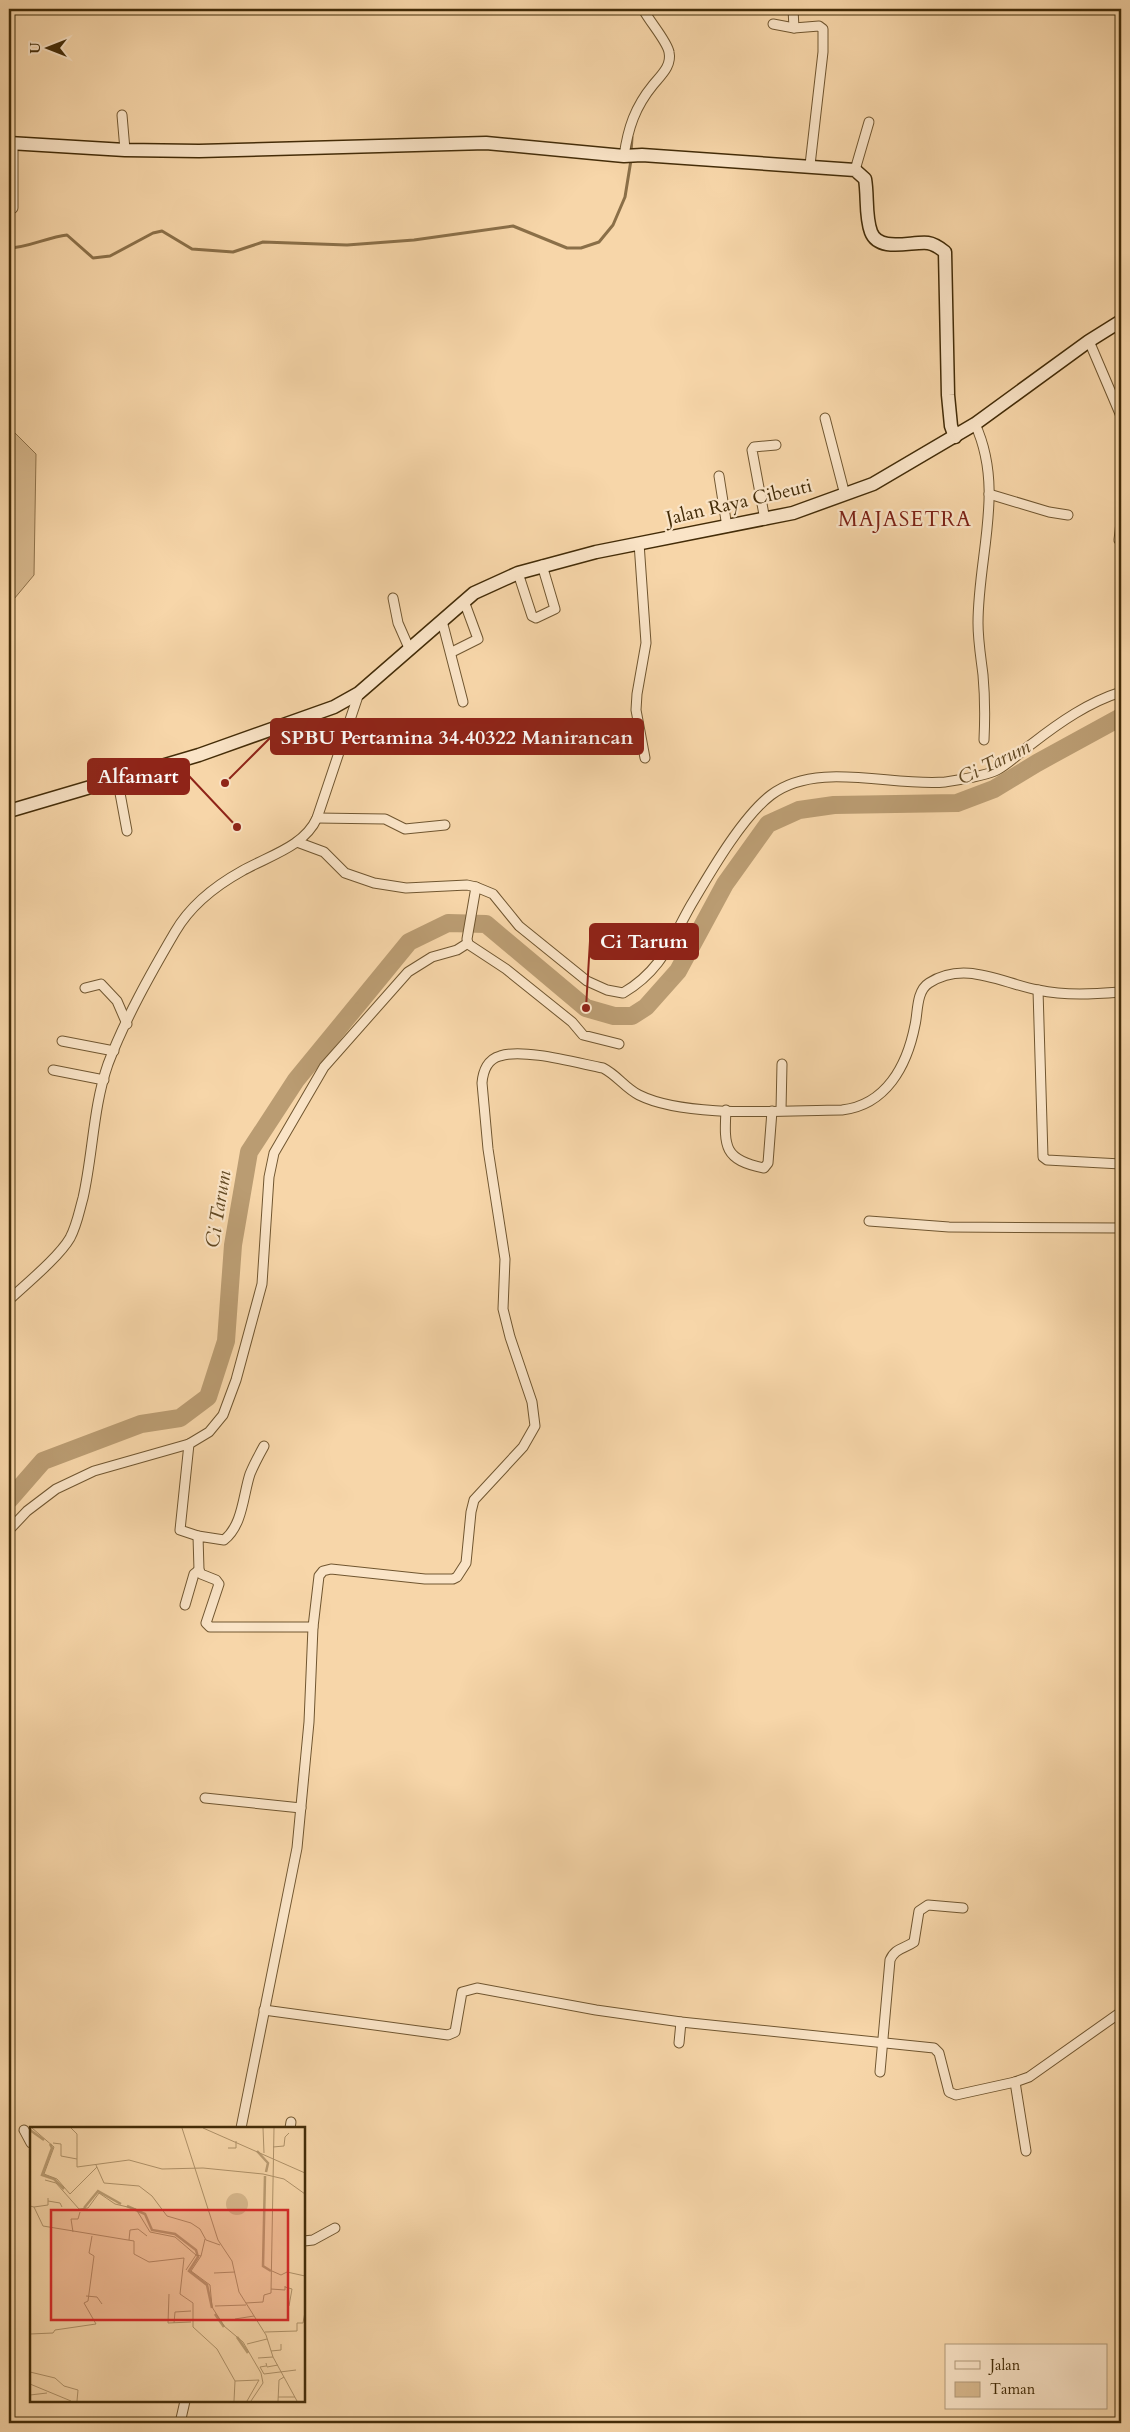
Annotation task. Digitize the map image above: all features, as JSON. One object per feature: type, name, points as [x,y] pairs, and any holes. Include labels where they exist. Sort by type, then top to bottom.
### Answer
[{"type":"main road","points":[[11,143],[125,150],[208,150],[486,143],[626,155],[810,165],[855,170],[865,179],[868,222],[872,234],[878,241],[886,244],[928,243],[936,245],[945,252],[948,395],[951,426],[955,436]]},
{"type":"main road","name":"Jalan Raya Cibeuti","points":[[9,811],[199,755],[309,716],[358,693],[474,593],[518,573],[542,565],[639,543],[765,520],[793,513],[845,495],[896,471],[975,424],[1089,341],[1121,321]]},
{"type":"street","points":[[626,155],[629,127],[634,113],[669,63],[669,50],[649,22],[643,9]]},
{"type":"street","points":[[793,9],[794,28]]},
{"type":"street","points":[[773,24],[794,28],[819,26],[823,30],[823,52],[810,165]]},
{"type":"street","points":[[122,115],[125,150]]},
{"type":"street","points":[[855,170],[869,122]]},
{"type":"street","points":[[11,143],[13,208]]},
{"type":"street","points":[[1089,341],[1121,416]]},
{"type":"street","points":[[825,418],[845,495]]},
{"type":"street","points":[[975,424],[984,444],[989,466],[989,494],[978,621],[984,697],[984,740]]},
{"type":"street","points":[[765,520],[752,450],[754,447],[776,445]]},
{"type":"street","points":[[718,476],[727,527]]},
{"type":"street","points":[[989,494],[1049,512],[1068,514]]},
{"type":"street","points":[[1119,540],[1121,522]]},
{"type":"street","points":[[639,543],[646,643],[636,694],[636,710],[645,758]]},
{"type":"street","points":[[518,573],[532,616],[536,618],[555,609],[542,565]]},
{"type":"street","points":[[393,598],[398,623],[408,648]]},
{"type":"street","points":[[452,652],[478,639],[464,601]]},
{"type":"street","points":[[442,621],[452,652],[464,702]]},
{"type":"street","points":[[298,842],[324,852],[345,873],[374,883],[406,888],[467,886],[493,894],[519,926],[587,981],[607,990],[623,993],[642,982],[664,957],[692,904],[733,839],[760,805],[772,794],[811,777],[944,782],[996,771],[1047,732],[1100,699],[1121,692]]},
{"type":"street","points":[[9,1300],[63,1247],[76,1223],[87,1179],[93,1133],[104,1080],[127,1024],[176,930],[199,901],[240,872],[298,842],[309,833],[316,818],[358,693]]},
{"type":"street","points":[[117,778],[127,831]]},
{"type":"street","points":[[316,818],[385,820],[405,829],[445,825]]},
{"type":"street","points":[[9,1530],[27,1511],[56,1489],[94,1471],[189,1444],[209,1432],[223,1415],[236,1380],[262,1284],[269,1177],[278,1146],[324,1067],[408,972],[432,957],[457,950],[468,941],[475,890]]},
{"type":"street","points":[[468,941],[572,1022],[584,1035],[619,1044]]},
{"type":"street","points":[[241,2127],[297,1848],[309,1722],[313,1627],[319,1576],[328,1569],[425,1579],[453,1579],[457,1577],[466,1563],[474,1500],[523,1447],[534,1426],[532,1402],[510,1337],[503,1309],[505,1259],[488,1149],[482,1082],[482,1074],[487,1065],[498,1056],[509,1054],[567,1061],[607,1070],[639,1095],[660,1102],[698,1109],[777,1111],[854,1109],[865,1106],[889,1085],[907,1056],[921,995],[928,984],[951,974],[972,972],[1038,990],[1087,994],[1121,992]]},
{"type":"street","points":[[85,988],[101,984],[117,1001],[127,1024]]},
{"type":"street","points":[[1038,990],[1043,1157],[1047,1160],[1121,1164]]},
{"type":"street","points":[[62,1041],[114,1052]]},
{"type":"street","points":[[726,1110],[724,1138],[730,1151],[743,1164],[764,1168],[768,1163],[777,1111],[782,1064]]},
{"type":"street","points":[[53,1070],[104,1080]]},
{"type":"street","points":[[869,1221],[949,1227],[1121,1228]]},
{"type":"street","points":[[189,1444],[180,1530],[219,1540],[227,1538],[238,1520],[250,1475],[264,1446]]},
{"type":"street","points":[[198,1536],[199,1570],[201,1574],[216,1580],[219,1584],[206,1620],[210,1627],[313,1627]]},
{"type":"street","points":[[185,1605],[194,1574],[199,1570]]},
{"type":"street","points":[[206,1798],[301,1808]]},
{"type":"street","points":[[880,2072],[892,1955],[896,1950],[914,1942],[919,1911],[922,1908],[928,1906],[963,1908]]},
{"type":"street","points":[[264,2010],[448,2035],[455,2032],[458,2025],[462,1992],[477,1988],[596,2010],[681,2022],[937,2050],[952,2094],[956,2095],[1016,2082],[1034,2074],[1090,2032],[1121,2012]]},
{"type":"street","points":[[679,2043],[681,2022]]},
{"type":"street","points":[[1016,2082],[1026,2151]]},
{"type":"street","points":[[24,2130],[30,2141]]},
{"type":"street","points":[[305,2241],[313,2240],[335,2228]]},
{"type":"street","points":[[180,2423],[185,2402]]},
{"type":"green space","points":[[9,427],[36,454],[34,575],[9,605]]},
{"type":"waterway","points":[[631,153],[632,137]]},
{"type":"waterway","points":[[9,248],[16,248],[67,235],[93,258],[110,256],[153,233],[162,231],[192,249],[233,252],[263,242],[347,245],[414,240],[513,226],[567,248],[581,248],[599,242],[613,225],[625,197],[631,160]]},
{"type":"waterway","name":"Ci Tarum","points":[[9,1500],[43,1461],[141,1424],[180,1418],[208,1397],[226,1341],[233,1245],[249,1152],[296,1080],[409,942],[448,923],[486,924],[586,1008],[614,1016],[632,1016],[646,1007],[678,971],[725,884],[768,824],[799,810],[834,805],[957,803],[994,789],[1121,717]]},
{"type":"place","name":"SPBU Pertamina 34.40322 Manirancan","points":[[225,783]]},
{"type":"place","name":"Alfamart","points":[[237,827]]},
{"type":"place","name":"Ci Tarum","points":[[586,1008]]},
{"type":"district","name":"MAJASETRA","points":[[905,519]]}]
